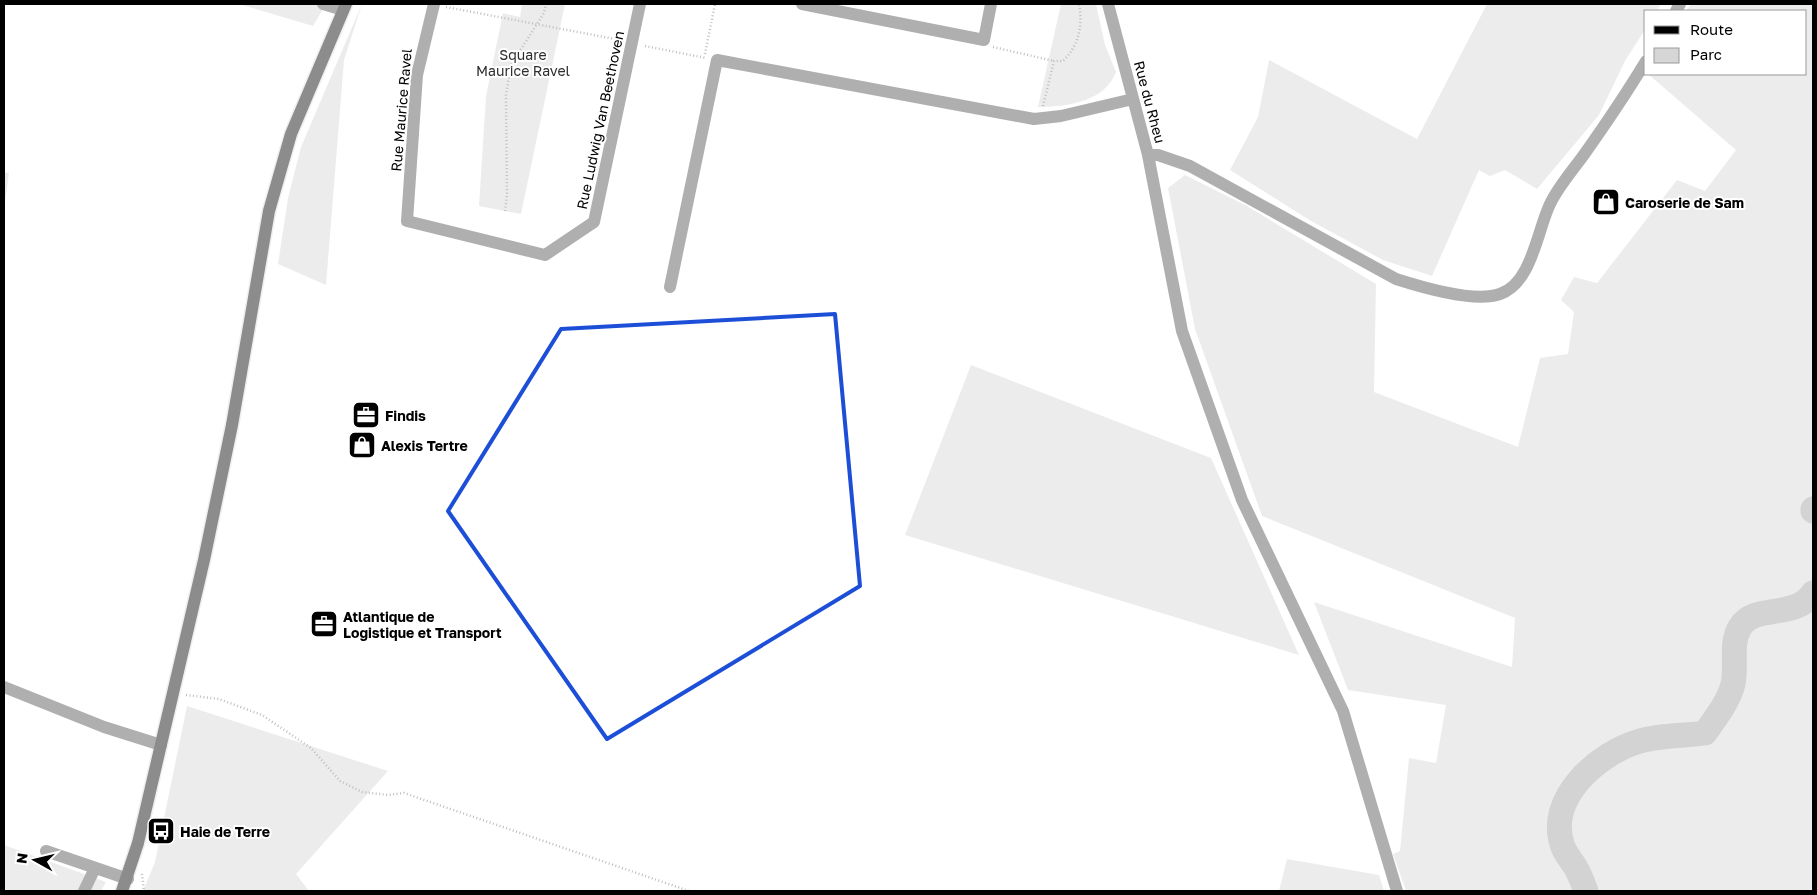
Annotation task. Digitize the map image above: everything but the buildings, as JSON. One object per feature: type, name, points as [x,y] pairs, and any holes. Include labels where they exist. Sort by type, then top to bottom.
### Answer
[{"type":"main road","points":[[125,887],[174,694],[204,560],[232,425],[269,210],[291,134],[344,7]]},
{"type":"street","points":[[323,4],[344,7]]},
{"type":"street","name":"Rue Ludwig Van Beethoven","points":[[407,221],[545,255],[594,222],[640,4]]},
{"type":"street","points":[[802,4],[984,40],[991,4]]},
{"type":"street","points":[[867,4],[867,17]]},
{"type":"street","name":"Rue du Rheu","points":[[1108,4],[1148,155],[1182,331],[1242,500],[1343,711],[1397,891]]},
{"type":"street","name":"Rue Maurice Ravel","points":[[407,221],[416,75],[433,5]]},
{"type":"street","points":[[670,287],[717,60],[1015,117],[1040,118],[1061,116],[1133,99]]},
{"type":"street","points":[[1148,155],[1158,155],[1190,166],[1396,279],[1429,289],[1467,296],[1499,295],[1514,287],[1524,274],[1550,202],[1622,100],[1644,64]]},
{"type":"street","points":[[4,687],[104,727],[161,746]]},
{"type":"street","points":[[46,851],[95,868],[125,887]]},
{"type":"street","points":[[84,891],[95,868]]},
{"type":"path","points":[[505,211],[507,195],[506,95],[511,65],[544,12],[546,4]]},
{"type":"path","points":[[704,58],[716,4]]},
{"type":"path","points":[[984,40],[994,47],[1054,61],[1063,61],[1072,52],[1080,33],[1079,4]]},
{"type":"path","points":[[433,5],[536,23],[717,60]]},
{"type":"path","points":[[1040,118],[1054,61]]},
{"type":"path","points":[[174,694],[219,699],[262,715],[311,748],[340,781],[362,792],[388,795],[404,793],[690,891]]},
{"type":"highlighted area","points":[[835,314],[860,586],[607,739],[448,511],[561,329]]},
{"type":"green space","points":[[239,4],[326,4],[313,26]]},
{"type":"green space","points":[[362,4],[344,60],[326,285],[278,264],[288,198],[301,147]]},
{"type":"green space","name":"Square Maurice Ravel","points":[[522,4],[565,4],[521,214],[479,206],[486,96],[503,13],[520,17]]},
{"type":"green space","points":[[1061,4],[1096,4],[1105,45],[1116,72],[1111,82],[1103,90],[1083,101],[1060,106],[1038,107]]},
{"type":"green space","points":[[1487,4],[1661,4],[1658,10],[1644,10],[1644,31],[1625,61],[1599,115],[1537,189],[1505,170],[1490,176],[1479,170],[1432,276],[1383,260],[1311,221],[1230,170],[1258,117],[1269,60],[1417,139]]},
{"type":"green space","points":[[1691,4],[1813,4],[1813,891],[1406,891],[1393,854],[1400,851],[1409,758],[1436,763],[1446,705],[1348,690],[1314,602],[1512,667],[1515,618],[1262,516],[1195,329],[1168,188],[1185,175],[1247,206],[1376,284],[1374,392],[1518,447],[1540,358],[1568,354],[1574,312],[1561,300],[1574,277],[1597,283],[1677,180],[1705,191],[1736,150],[1649,75],[1807,75],[1807,10],[1687,10]]},
{"type":"green space","points":[[4,172],[9,173],[4,208]]},
{"type":"green space","points":[[971,365],[1211,458],[1299,655],[905,535]]},
{"type":"green space","points":[[187,706],[388,771],[296,874],[309,891],[143,891],[155,862]]},
{"type":"green space","points":[[4,845],[106,882],[101,891],[4,891]]},
{"type":"green space","points":[[1287,859],[1379,875],[1384,891],[1279,891]]},
{"type":"waterway","points":[[1586,891],[1574,864],[1563,847],[1559,829],[1562,812],[1568,796],[1579,780],[1592,767],[1608,756],[1640,741],[1705,733],[1721,710],[1733,684],[1734,647],[1740,627],[1755,615],[1796,606],[1813,593]]},
{"type":"place","name":"Caroserie de Sam","points":[[1606,202]]},
{"type":"place","name":"Findis","points":[[366,415]]},
{"type":"place","name":"Alexis Tertre","points":[[362,445]]},
{"type":"place","name":"Atlantique de Logistique et Transport","points":[[324,624]]},
{"type":"place","name":"Haie de Terre","points":[[161,831]]}]
